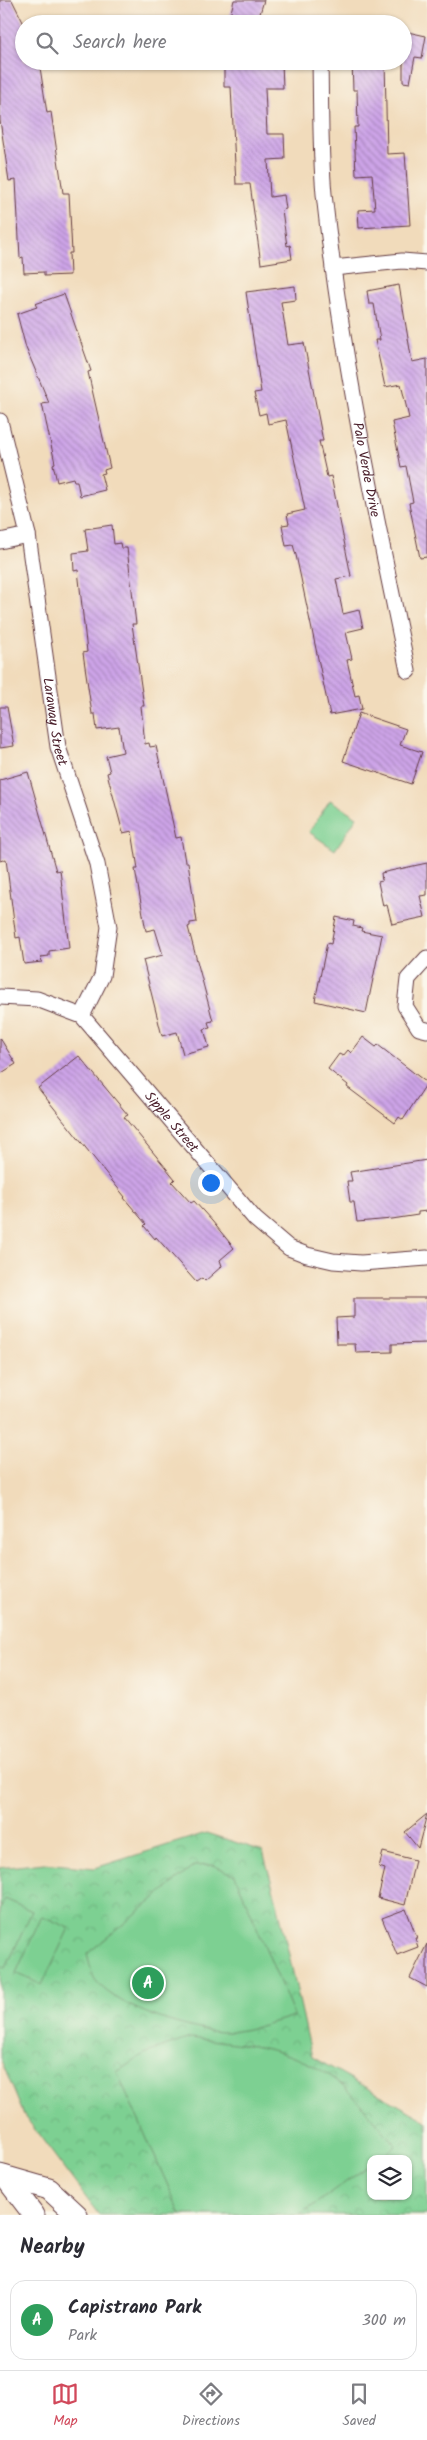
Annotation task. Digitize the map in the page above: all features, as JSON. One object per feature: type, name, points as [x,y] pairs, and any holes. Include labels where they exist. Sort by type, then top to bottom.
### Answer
[{"type":"street","name":"Palo Verde Drive","points":[[320,70],[324,191],[333,268],[375,515],[408,671]]},
{"type":"street","points":[[333,268],[402,261],[427,263]]},
{"type":"street","name":"Laraway Street","points":[[0,421],[28,535],[58,747],[97,864],[109,927],[102,976],[82,1016]]},
{"type":"street","points":[[0,541],[28,535]]},
{"type":"street","points":[[427,958],[408,979],[405,1006],[419,1028],[427,1030]]},
{"type":"street","name":"Sipple Street","points":[[0,997],[37,999],[82,1016],[255,1218],[289,1248],[306,1256],[352,1262],[427,1258]]},
{"type":"street","points":[[2,2179],[34,2215]]},
{"type":"street","points":[[2,2179],[49,2189],[77,2215]]},
{"type":"green space","points":[[330,800],[357,817],[335,850],[309,832]]},
{"type":"green space","points":[[206,1833],[263,1851],[279,1910],[312,2057],[427,2121],[427,2215],[99,2215],[24,2115],[0,2058],[0,1868],[44,1863],[95,1868]]},
{"type":"green space","points":[[213,1865],[235,1875],[294,2016],[244,2030],[227,2032],[196,2028],[139,2010],[107,1992],[95,1979],[87,1954],[194,1866]]},
{"type":"green space","points":[[5,1899],[32,1911],[6,1968],[0,1965],[0,1910]]},
{"type":"green space","points":[[42,1916],[69,1928],[42,1985],[16,1973]]},
{"type":"green space","points":[[190,2038],[263,2048],[298,2059],[314,2066],[339,2083],[365,2109],[396,2146],[384,2155],[367,2155],[367,2167],[300,2215],[181,2215],[117,2072],[144,2054]]},
{"type":"building","points":[[0,0],[12,0],[20,15],[15,15],[15,70],[40,70],[47,113],[51,112],[63,193],[69,193],[72,253],[69,253],[70,275],[44,276],[44,272],[24,273],[23,257],[20,258],[16,180],[9,181],[0,120]]},
{"type":"building","points":[[234,0],[264,0],[260,15],[230,15]]},
{"type":"building","points":[[412,33],[426,36],[422,58],[415,57],[410,83],[403,82],[403,70],[412,70]]},
{"type":"building","points":[[224,70],[282,70],[283,88],[265,88],[267,134],[284,134],[285,159],[268,160],[270,197],[284,195],[286,209],[282,210],[287,246],[290,245],[292,259],[261,264],[250,184],[236,184],[231,87],[224,87]]},
{"type":"building","points":[[352,70],[385,70],[387,154],[405,153],[410,225],[359,228],[358,210],[375,209],[372,174],[356,175],[354,127],[358,127],[357,90],[353,90]]},
{"type":"building","points":[[399,285],[412,362],[427,359],[427,557],[420,558],[409,503],[413,502],[406,466],[401,467],[392,422],[409,418],[401,384],[385,387],[375,340],[380,340],[374,304],[369,304],[367,291]]},
{"type":"building","points":[[295,286],[296,300],[281,302],[288,345],[304,343],[323,441],[319,441],[327,477],[331,476],[351,576],[336,579],[343,614],[359,610],[363,628],[346,632],[352,659],[347,660],[355,696],[359,695],[362,709],[330,715],[296,555],[293,545],[286,546],[282,525],[289,524],[287,514],[305,510],[286,420],[268,424],[266,413],[259,415],[254,393],[261,392],[246,292]]},
{"type":"building","points":[[64,294],[91,371],[88,372],[110,468],[104,470],[105,473],[101,474],[105,490],[80,496],[77,481],[74,481],[73,478],[57,482],[53,464],[55,463],[42,404],[49,403],[26,348],[17,314],[37,307],[35,304]]},
{"type":"building","points":[[112,525],[114,544],[120,543],[121,548],[127,548],[136,624],[132,624],[144,706],[141,706],[145,744],[149,743],[150,747],[156,746],[176,838],[181,837],[185,862],[188,862],[197,922],[190,923],[188,927],[213,1021],[208,1022],[210,1028],[204,1029],[209,1047],[183,1054],[177,1032],[162,1036],[143,960],[163,955],[155,929],[146,931],[135,869],[138,869],[132,831],[123,833],[107,773],[110,772],[106,756],[123,752],[119,727],[97,730],[95,714],[92,714],[83,653],[87,652],[78,570],[74,571],[73,553],[88,551],[85,529]]},
{"type":"building","points":[[0,707],[7,707],[14,746],[0,748]]},
{"type":"building","points":[[359,713],[406,729],[400,745],[422,752],[411,784],[343,761]]},
{"type":"building","points":[[28,772],[56,871],[60,870],[69,948],[49,951],[49,956],[41,957],[42,962],[24,964],[20,937],[16,938],[6,859],[0,861],[0,780]]},
{"type":"building","points":[[427,863],[427,895],[420,896],[425,917],[392,924],[387,905],[383,906],[378,882],[382,881],[381,873]]},
{"type":"building","points":[[336,917],[354,921],[353,926],[362,928],[361,931],[382,935],[366,1013],[315,1001],[327,943],[331,944]]},
{"type":"building","points":[[363,1037],[376,1047],[378,1045],[427,1083],[403,1120],[399,1117],[395,1123],[347,1087],[348,1085],[328,1069],[339,1054],[343,1056],[348,1050],[351,1053]]},
{"type":"building","points":[[0,1038],[16,1064],[0,1074]]},
{"type":"building","points":[[79,1056],[128,1115],[124,1117],[175,1179],[172,1182],[191,1203],[194,1201],[234,1248],[220,1260],[222,1266],[205,1281],[202,1278],[196,1282],[156,1237],[155,1239],[144,1226],[146,1224],[38,1088]]},
{"type":"building","points":[[427,1160],[427,1211],[418,1212],[418,1215],[357,1222],[354,1202],[350,1202],[347,1181],[352,1181],[350,1172]]},
{"type":"building","points":[[354,1298],[427,1298],[427,1343],[392,1344],[392,1352],[356,1353],[355,1344],[337,1344],[336,1318],[354,1317]]},
{"type":"building","points":[[427,1814],[418,1848],[405,1832]]},
{"type":"building","points":[[383,1852],[415,1860],[405,1905],[378,1898],[385,1869],[379,1867]]},
{"type":"building","points":[[406,1909],[417,1938],[415,1938],[418,1947],[397,1955],[382,1918]]},
{"type":"building","points":[[427,1944],[427,1987],[410,1978]]},
{"type":"place","name":"Capistrano Park","points":[[148,1983]]}]
